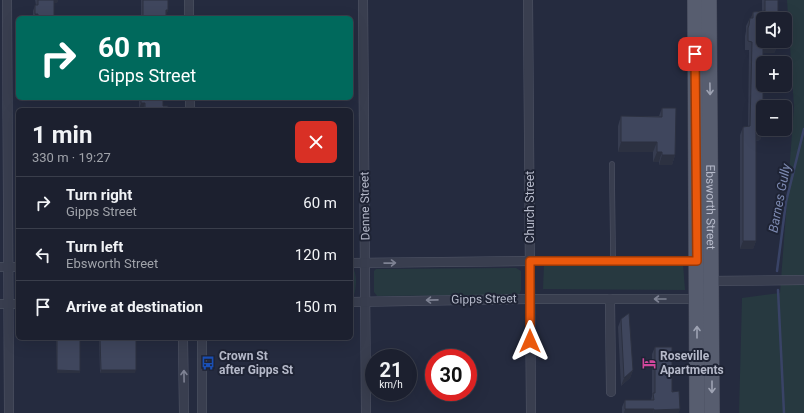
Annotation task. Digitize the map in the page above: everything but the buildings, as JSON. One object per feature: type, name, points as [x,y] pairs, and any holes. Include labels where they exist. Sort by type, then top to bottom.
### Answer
[{"type":"main road","name":"Ebsworth Street","points":[[695,0],[704,261],[712,287],[712,413]]},
{"type":"main road","name":"Ebsworth Street","points":[[697,413],[697,281],[704,261],[709,0]]},
{"type":"street","points":[[7,0],[9,267],[14,304],[10,413]]},
{"type":"street","points":[[189,0],[189,16]]},
{"type":"street","name":"Denne Street","points":[[363,0],[366,413]]},
{"type":"street","name":"Church Street","points":[[528,0],[531,413]]},
{"type":"street","points":[[353,264],[530,261],[704,261]]},
{"type":"street","name":"Gipps Street","points":[[697,281],[712,287],[804,280]]},
{"type":"street","name":"Gipps Street","points":[[353,302],[530,298],[697,299],[712,287]]},
{"type":"street","points":[[610,299],[611,392]]},
{"type":"street","points":[[0,304],[14,304]]},
{"type":"street","points":[[183,340],[184,413]]},
{"type":"street","points":[[202,340],[202,413]]},
{"type":"lane","points":[[612,164],[613,261]]},
{"type":"shaded area","points":[[787,0],[804,0],[804,413],[739,413],[742,298],[780,293],[794,107],[792,56],[791,56],[790,48],[792,48],[792,12],[788,12]]},
{"type":"shaded area","points":[[544,264],[683,264],[685,290],[543,289]]},
{"type":"shaded area","points":[[516,268],[521,271],[521,290],[519,295],[377,296],[374,292],[374,271],[376,269]]},
{"type":"shaded area","points":[[353,270],[356,279],[353,296]]},
{"type":"waterway","name":"Barnes Gully","points":[[777,271],[786,202],[804,129]]},
{"type":"waterway","name":"Barnes Gully","points":[[778,290],[784,413]]},
{"type":"place","name":"Crown St after Gipps St","points":[[208,363]]},
{"type":"place","name":"Roseville Apartments","points":[[649,363]]},
{"type":"route","points":[[530,341],[530,261],[697,261],[695,54]]}]
